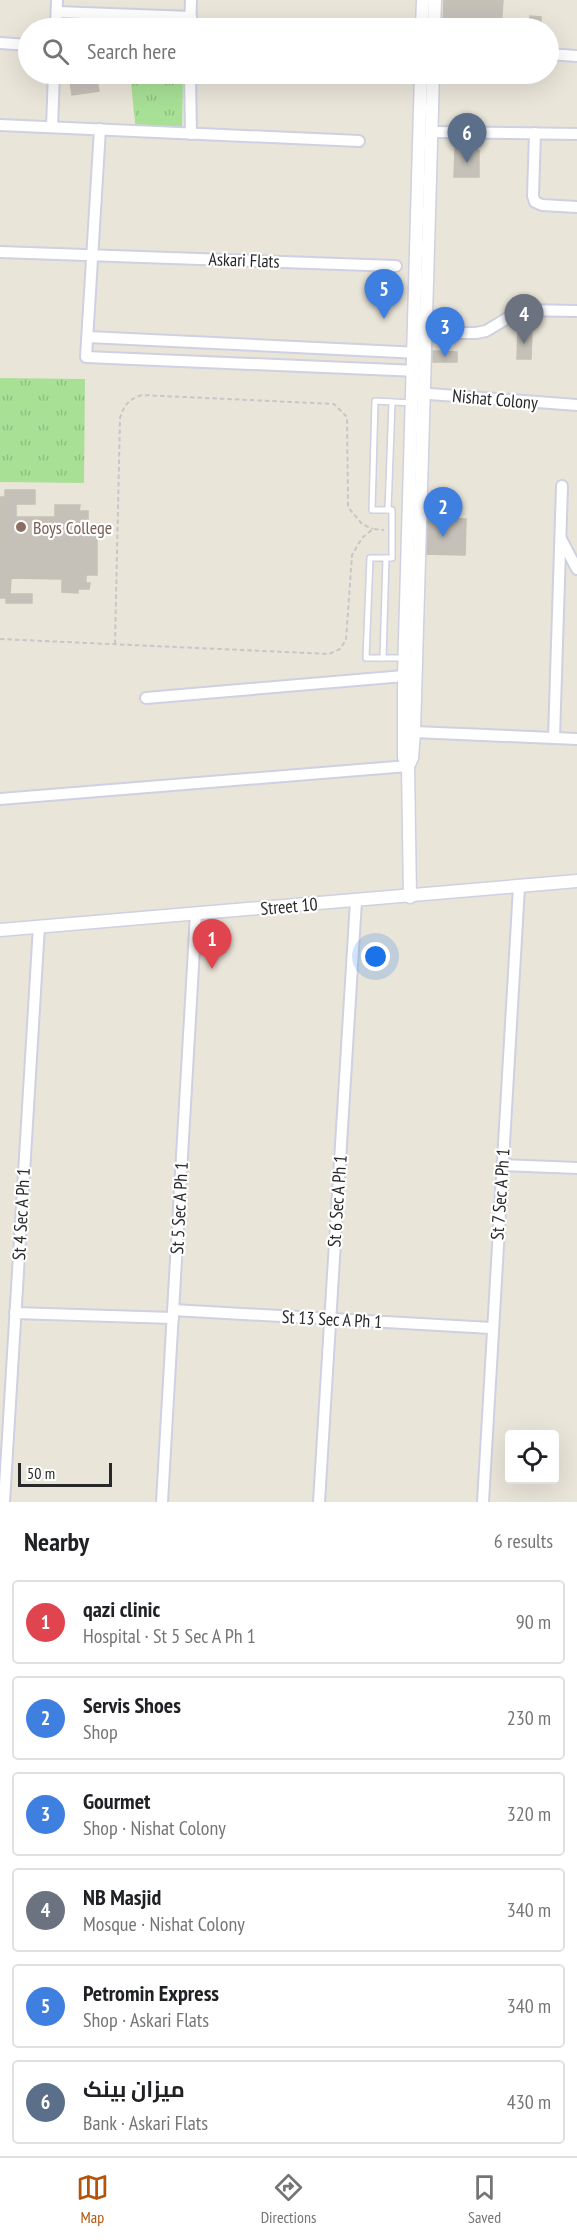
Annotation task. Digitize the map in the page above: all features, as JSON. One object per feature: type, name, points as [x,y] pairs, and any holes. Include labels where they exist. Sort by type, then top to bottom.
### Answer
[{"type":"street","points":[[57,0],[57,18]]},
{"type":"street","points":[[190,18],[191,0]]},
{"type":"street","points":[[422,18],[423,0]]},
{"type":"street","points":[[434,18],[435,0]]},
{"type":"street","points":[[57,12],[130,18]]},
{"type":"street","points":[[0,43],[18,44]]},
{"type":"street","points":[[559,55],[577,56]]},
{"type":"street","points":[[52,127],[54,84]]},
{"type":"street","points":[[190,84],[190,134]]},
{"type":"street","points":[[408,766],[412,758],[414,732],[410,658],[416,396],[420,353],[421,84]]},
{"type":"street","points":[[420,353],[425,333],[433,84]]},
{"type":"street","points":[[0,125],[359,141]]},
{"type":"street","points":[[100,129],[86,357],[419,371]]},
{"type":"street","points":[[432,132],[577,134]]},
{"type":"street","points":[[535,133],[533,196],[535,202],[543,205],[577,207]]},
{"type":"street","name":"Askari Flats","points":[[0,252],[396,266]]},
{"type":"street","points":[[425,333],[486,331],[520,310],[577,311]]},
{"type":"street","points":[[88,337],[420,353]]},
{"type":"street","points":[[247,345],[247,364]]},
{"type":"street","name":"Nishat Colony","points":[[416,396],[577,405]]},
{"type":"street","points":[[554,738],[562,486]]},
{"type":"street","points":[[561,539],[577,569]]},
{"type":"street","points":[[410,658],[404,676],[404,758],[408,766],[410,897]]},
{"type":"street","points":[[146,698],[404,676]]},
{"type":"street","points":[[414,732],[577,739]]},
{"type":"street","points":[[0,798],[408,766]]},
{"type":"street","name":"Street 10","points":[[0,930],[410,897],[577,881]]},
{"type":"street","name":"St 7 Sec A Ph 1","points":[[483,1502],[491,1328],[519,887]]},
{"type":"street","name":"St 6 Sec A Ph 1","points":[[319,1502],[356,901]]},
{"type":"street","name":"St 5 Sec A Ph 1","points":[[162,1502],[196,914]]},
{"type":"street","name":"St 4 Sec A Ph 1","points":[[4,1502],[39,926]]},
{"type":"street","points":[[502,1165],[577,1168]]},
{"type":"street","name":"St 13 Sec A Ph 1","points":[[15,1313],[330,1318],[491,1328]]},
{"type":"lane","points":[[410,658],[366,658],[370,558],[392,558],[392,510],[372,510],[375,402],[392,402],[416,396]]},
{"type":"lane","points":[[388,510],[392,402]]},
{"type":"lane","points":[[392,531],[414,531]]},
{"type":"lane","points":[[383,658],[386,558]]},
{"type":"path","points":[[115,644],[120,418],[124,405],[133,398],[142,395],[334,404],[347,417],[348,507],[362,524],[373,529],[392,531]]},
{"type":"path","points":[[0,639],[329,654],[340,649],[346,640],[352,555],[362,538],[373,529]]},
{"type":"green space","points":[[131,84],[183,84],[182,133],[136,131]]},
{"type":"green space","points":[[0,378],[85,379],[84,483],[0,482]]},
{"type":"building","points":[[444,0],[503,0],[502,18],[443,18]]},
{"type":"building","points":[[70,84],[98,84],[99,91],[72,95]]},
{"type":"building","points":[[455,149],[479,150],[479,177],[454,177]]},
{"type":"building","points":[[518,329],[532,329],[531,359],[517,359]]},
{"type":"building","points":[[433,351],[457,352],[457,362],[433,362]]},
{"type":"building","points":[[5,490],[35,490],[35,504],[16,504],[16,517],[55,517],[55,505],[80,505],[79,511],[88,511],[88,520],[84,520],[84,526],[97,526],[97,575],[86,575],[86,583],[90,583],[89,589],[78,589],[78,593],[62,592],[62,579],[11,578],[10,594],[32,594],[32,603],[6,603],[6,598],[0,598],[0,497],[5,497]]},
{"type":"building","points":[[422,518],[466,519],[465,555],[421,554]]},
{"type":"place","name":"میزان بینک","points":[[467,163]]},
{"type":"place","name":"Petromin Express","points":[[384,319]]},
{"type":"place","name":"NB Masjid","points":[[524,344]]},
{"type":"place","name":"Gourmet","points":[[445,357]]},
{"type":"place","name":"Boys College","points":[[21,527]]},
{"type":"place","name":"Servis Shoes","points":[[443,537]]},
{"type":"place","name":"qazi clinic","points":[[212,969]]}]
